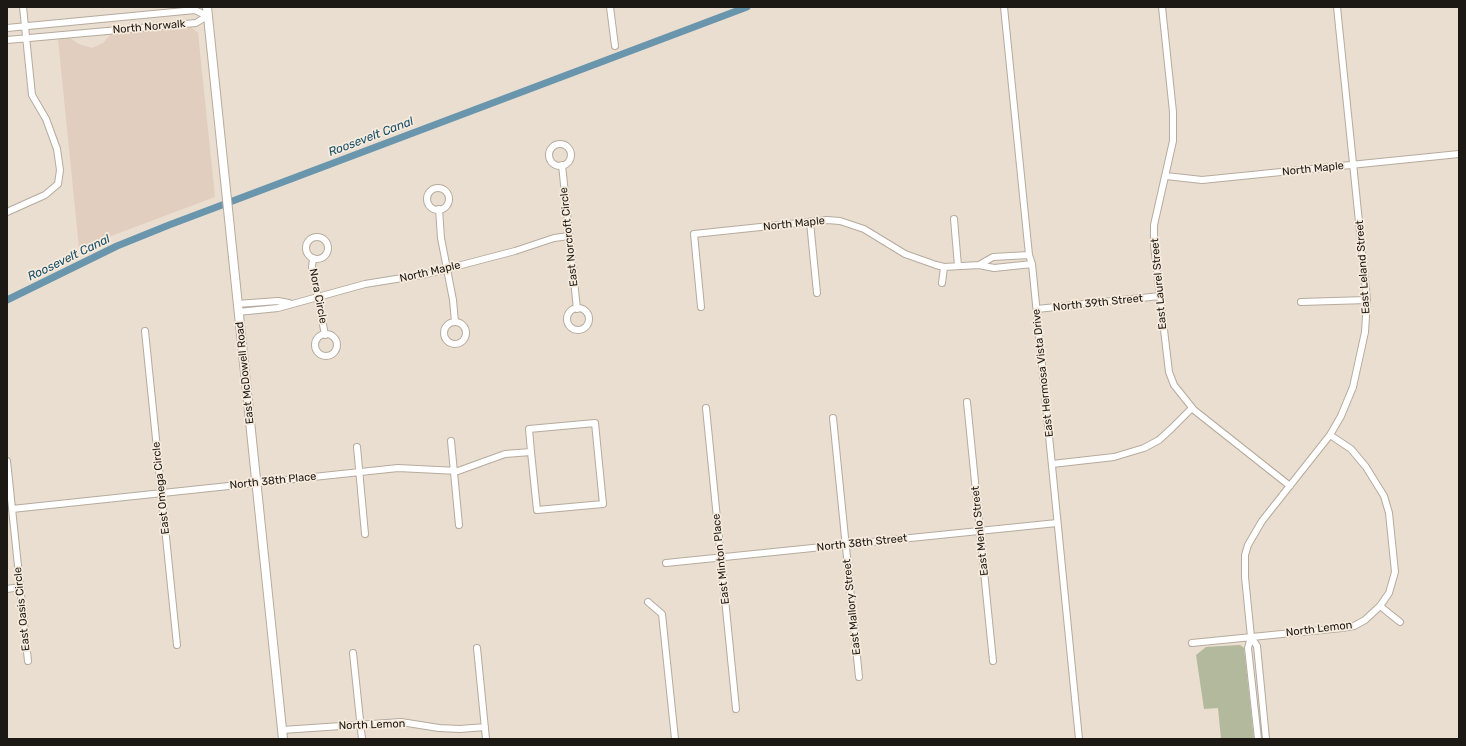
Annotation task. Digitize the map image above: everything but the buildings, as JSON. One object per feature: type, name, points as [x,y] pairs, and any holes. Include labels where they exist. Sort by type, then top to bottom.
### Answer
[{"type":"main road","name":"East McDowell Road","points":[[207,11],[283,739]]},
{"type":"street","points":[[7,212],[45,195],[58,184],[60,170],[58,149],[46,119],[32,95],[23,7]]},
{"type":"street","points":[[610,7],[615,46]]},
{"type":"street","name":"East Hermosa Vista Drive","points":[[1004,7],[1029,255],[1032,264],[1037,309],[1079,739]]},
{"type":"street","name":"East Laurel Street","points":[[1162,7],[1173,112],[1173,141],[1154,225],[1154,245],[1169,372],[1174,385],[1192,408],[1290,486]]},
{"type":"street","name":"East Leland Street","points":[[1258,739],[1248,648],[1251,637],[1245,577],[1245,555],[1248,545],[1262,521],[1330,435],[1341,416],[1353,387],[1365,332],[1367,300],[1338,7]]},
{"type":"street","name":"North Norwalk","points":[[7,40],[26,32],[195,10],[207,11]]},
{"type":"street","name":"North Norwalk","points":[[7,28],[26,32],[196,23],[207,11]]},
{"type":"street","name":"North Maple","points":[[1166,176],[1202,180],[1459,154]]},
{"type":"street","name":"East Norcroft Circle","points":[[562,165],[577,309]]},
{"type":"street","points":[[439,210],[441,238],[453,300],[455,322]]},
{"type":"street","points":[[954,219],[958,266]]},
{"type":"street","name":"North Maple","points":[[701,306],[694,234],[827,220],[853,224],[905,254],[923,262],[944,267],[979,265],[994,268],[1032,264]]},
{"type":"street","points":[[810,222],[817,293]]},
{"type":"street","name":"North Maple","points":[[238,308],[278,308],[365,284],[412,277],[447,269],[514,251],[554,238],[569,236]]},
{"type":"street","name":"North Maple","points":[[979,265],[993,257],[1029,255]]},
{"type":"street","name":"Nora Circle","points":[[313,258],[312,267],[325,335]]},
{"type":"street","points":[[942,283],[944,267]]},
{"type":"street","name":"North 39th Street","points":[[1037,309],[1160,296]]},
{"type":"street","points":[[1301,302],[1367,300]]},
{"type":"street","name":"East Omega Circle","points":[[145,331],[177,645]]},
{"type":"street","name":"East Menlo Street","points":[[967,402],[993,661]]},
{"type":"street","name":"East Minton Place","points":[[706,408],[736,709]]},
{"type":"street","points":[[1052,464],[1114,457],[1144,448],[1168,432],[1192,408]]},
{"type":"street","name":"East Mallory Street","points":[[833,418],[859,677]]},
{"type":"street","points":[[595,423],[603,504],[537,510],[531,452],[529,429],[595,423]]},
{"type":"street","name":"North Lemon","points":[[1192,643],[1348,627],[1365,620],[1380,606],[1389,592],[1394,572],[1389,513],[1384,496],[1366,466],[1351,449],[1330,435]]},
{"type":"street","points":[[451,440],[459,525]]},
{"type":"street","points":[[357,447],[365,534]]},
{"type":"street","name":"North 38th Place","points":[[12,509],[398,468],[458,471],[505,454],[531,452]]},
{"type":"street","name":"East Oasis Circle","points":[[7,462],[28,661]]},
{"type":"street","name":"North 38th Street","points":[[666,563],[1058,523]]},
{"type":"street","points":[[7,588],[20,587]]},
{"type":"street","points":[[648,602],[662,614],[676,739]]},
{"type":"street","points":[[1380,606],[1400,622]]},
{"type":"street","name":"East Leland Street","points":[[1251,637],[1257,646],[1266,739]]},
{"type":"street","points":[[477,648],[486,739]]},
{"type":"street","points":[[353,653],[362,739]]},
{"type":"street","name":"North Lemon","points":[[282,730],[401,722],[439,728],[460,729],[485,727]]},
{"type":"shaded area","points":[[191,27],[198,33],[215,197],[79,248],[58,39],[70,38],[79,44],[92,48],[103,43],[110,35]]},
{"type":"green space","points":[[1240,645],[1244,648],[1254,739],[1221,739],[1218,708],[1204,709],[1196,655],[1206,647]]},
{"type":"waterway","name":"Roosevelt Canal","points":[[7,300],[117,246],[169,225],[747,7]]}]
